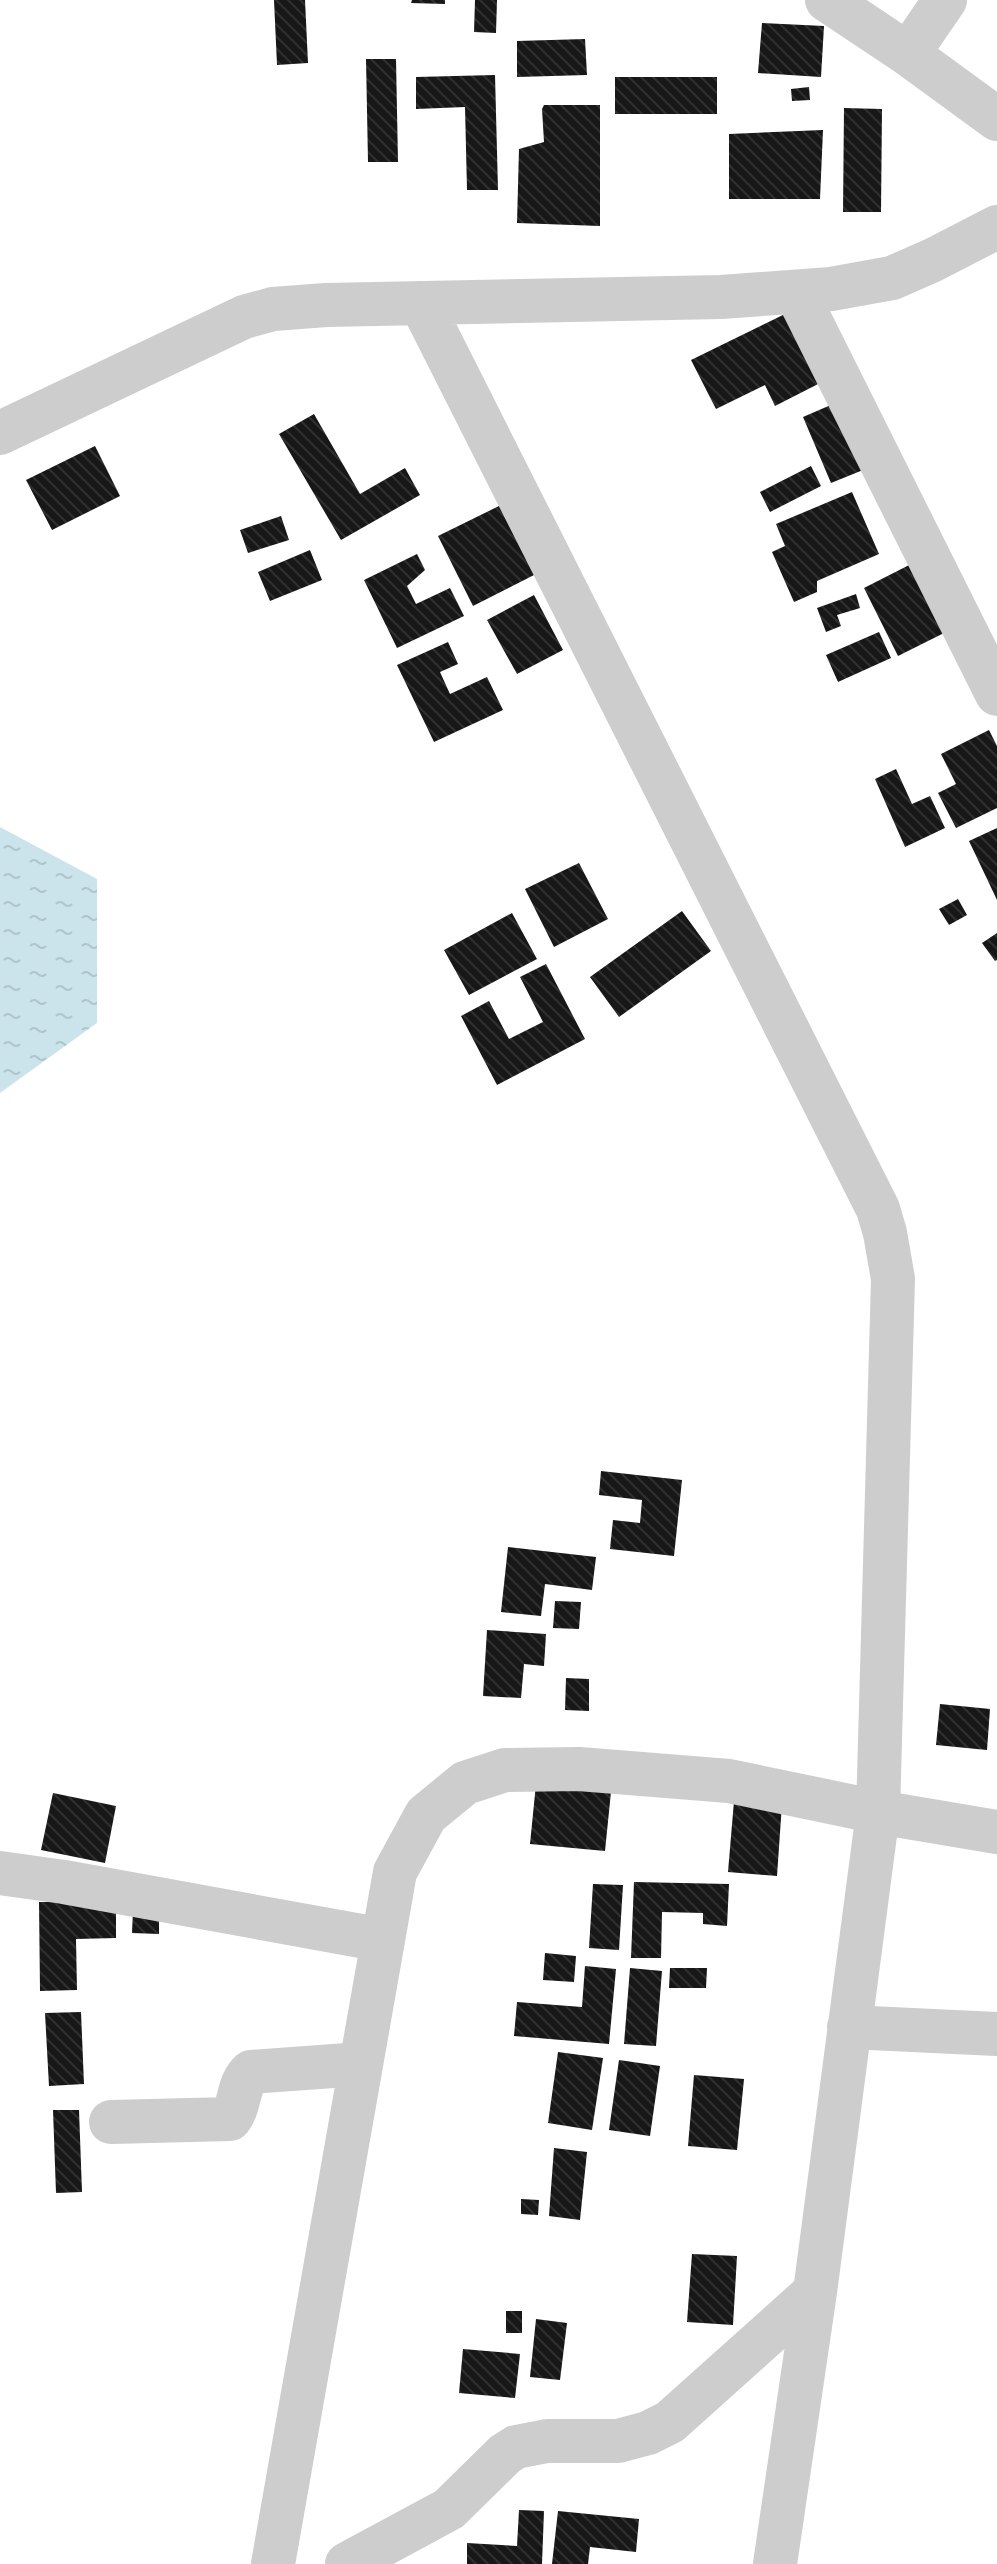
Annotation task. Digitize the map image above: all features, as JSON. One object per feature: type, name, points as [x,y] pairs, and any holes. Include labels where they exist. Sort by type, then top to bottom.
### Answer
[{"type":"street","points":[[827,0],[997,119]]},
{"type":"street","points":[[908,54],[945,0]]},
{"type":"street","points":[[0,433],[244,317],[273,309],[326,305],[721,297],[831,289],[892,278],[997,227]]},
{"type":"street","points":[[796,292],[997,694]]},
{"type":"street","points":[[421,303],[878,1209],[893,1279],[878,1812],[815,2292],[775,2564]]},
{"type":"street","points":[[273,2564],[395,1872],[426,1815],[465,1783],[505,1770],[579,1769],[729,1781],[878,1812],[997,1832]]},
{"type":"street","points":[[0,1873],[383,1940]]},
{"type":"street","points":[[849,2027],[997,2034]]},
{"type":"street","points":[[111,2122],[230,2119],[235,2113],[245,2077],[251,2072],[361,2064]]},
{"type":"street","points":[[347,2564],[449,2509],[516,2447],[547,2441],[618,2441],[648,2433],[670,2422],[815,2292]]},
{"type":"water","points":[[0,827],[97,879],[97,1023],[0,1093]]},
{"type":"building","points":[[274,0],[305,0],[308,63],[277,65]]},
{"type":"building","points":[[412,0],[445,0],[445,4],[411,3]]},
{"type":"building","points":[[475,0],[497,0],[496,33],[474,32]]},
{"type":"building","points":[[762,23],[824,26],[821,77],[758,73]]},
{"type":"building","points":[[585,39],[587,75],[517,77],[517,41]]},
{"type":"building","points":[[366,59],[396,59],[398,162],[368,162]]},
{"type":"building","points":[[495,75],[498,190],[467,190],[465,107],[416,109],[416,77]]},
{"type":"building","points":[[615,77],[717,77],[717,114],[615,114]]},
{"type":"building","points":[[809,87],[810,100],[792,101],[791,89]]},
{"type":"building","points":[[544,105],[600,105],[600,226],[517,223],[519,149],[544,142]]},
{"type":"building","points":[[844,108],[882,109],[881,212],[843,212]]},
{"type":"building","points":[[823,130],[820,199],[729,199],[729,134]]},
{"type":"building","points":[[789,312],[824,381],[775,406],[765,385],[716,409],[691,360]]},
{"type":"building","points":[[840,401],[868,468],[831,483],[803,417]]},
{"type":"building","points":[[314,414],[360,494],[405,468],[420,495],[341,540],[279,434]]},
{"type":"building","points":[[95,446],[120,496],[52,530],[26,480]]},
{"type":"building","points":[[811,466],[821,486],[770,512],[760,492]]},
{"type":"building","points":[[852,492],[879,554],[817,581],[817,592],[794,602],[772,552],[785,546],[776,524]]},
{"type":"building","points":[[501,505],[536,574],[473,606],[438,536]]},
{"type":"building","points":[[281,516],[289,540],[248,553],[240,530]]},
{"type":"building","points":[[310,550],[322,580],[270,601],[258,572]]},
{"type":"building","points":[[417,554],[425,570],[407,586],[416,604],[450,588],[464,616],[397,648],[364,580]]},
{"type":"building","points":[[919,560],[954,628],[898,656],[864,588]]},
{"type":"building","points":[[856,594],[860,608],[837,615],[841,626],[826,632],[817,608]]},
{"type":"building","points":[[534,595],[563,650],[517,674],[487,620]]},
{"type":"building","points":[[879,632],[891,658],[838,682],[826,655]]},
{"type":"building","points":[[448,642],[458,664],[440,672],[450,694],[487,677],[503,710],[434,742],[397,665]]},
{"type":"building","points":[[989,730],[997,746],[997,808],[956,828],[938,793],[956,784],[941,754]]},
{"type":"building","points":[[896,769],[912,804],[930,796],[945,828],[905,847],[875,779]]},
{"type":"building","points":[[997,828],[997,900],[969,841]]},
{"type":"building","points":[[579,863],[608,919],[554,947],[525,889]]},
{"type":"building","points":[[958,899],[967,915],[949,925],[939,909]]},
{"type":"building","points":[[682,911],[711,951],[619,1017],[590,977]]},
{"type":"building","points":[[512,913],[537,959],[469,995],[444,950]]},
{"type":"building","points":[[997,933],[997,960],[995,961],[982,943]]},
{"type":"building","points":[[546,964],[585,1039],[497,1085],[461,1016],[489,1001],[509,1039],[543,1022],[520,977]]},
{"type":"building","points":[[601,1471],[682,1480],[674,1556],[610,1549],[613,1520],[640,1523],[642,1500],[599,1495]]},
{"type":"building","points":[[508,1547],[596,1557],[592,1590],[545,1584],[541,1616],[501,1612]]},
{"type":"building","points":[[555,1601],[581,1602],[579,1629],[553,1628]]},
{"type":"building","points":[[487,1630],[546,1634],[544,1666],[524,1664],[521,1698],[483,1696]]},
{"type":"building","points":[[566,1678],[589,1679],[589,1711],[565,1710]]},
{"type":"building","points":[[940,1704],[990,1709],[987,1750],[936,1745]]},
{"type":"building","points":[[537,1774],[612,1782],[605,1851],[530,1844]]},
{"type":"building","points":[[53,1793],[116,1806],[105,1863],[41,1850]]},
{"type":"building","points":[[734,1801],[782,1804],[777,1876],[728,1872]]},
{"type":"building","points":[[634,1882],[729,1884],[727,1926],[703,1924],[703,1913],[662,1912],[661,1958],[631,1958]]},
{"type":"building","points":[[593,1884],[623,1885],[619,1950],[589,1948]]},
{"type":"building","points":[[39,1902],[116,1902],[116,1938],[76,1939],[77,1990],[40,1991]]},
{"type":"building","points":[[133,1910],[159,1911],[159,1934],[132,1933]]},
{"type":"building","points":[[545,1953],[576,1956],[574,1982],[543,1980]]},
{"type":"building","points":[[585,1966],[616,1969],[609,2044],[514,2036],[517,2002],[582,2007]]},
{"type":"building","points":[[630,1968],[662,1971],[656,2046],[624,2044]]},
{"type":"building","points":[[670,1968],[707,1968],[706,1988],[669,1988]]},
{"type":"building","points":[[81,2012],[84,2084],[49,2086],[45,2013]]},
{"type":"building","points":[[558,2052],[603,2058],[592,2130],[548,2123]]},
{"type":"building","points":[[619,2060],[660,2066],[650,2136],[609,2130]]},
{"type":"building","points":[[694,2075],[744,2079],[737,2150],[688,2146]]},
{"type":"building","points":[[53,2110],[79,2110],[82,2192],[56,2193]]},
{"type":"building","points":[[554,2148],[587,2152],[580,2220],[549,2216]]},
{"type":"building","points":[[521,2199],[539,2200],[538,2215],[521,2214]]},
{"type":"building","points":[[692,2254],[737,2256],[733,2325],[687,2322]]},
{"type":"building","points":[[506,2311],[522,2311],[522,2333],[506,2333]]},
{"type":"building","points":[[536,2319],[567,2323],[560,2380],[530,2377]]},
{"type":"building","points":[[463,2349],[520,2354],[515,2398],[459,2393]]},
{"type":"building","points":[[519,2510],[544,2511],[542,2564],[467,2564],[467,2543],[517,2546]]},
{"type":"building","points":[[558,2511],[639,2519],[636,2552],[590,2547],[588,2564],[552,2564]]}]
